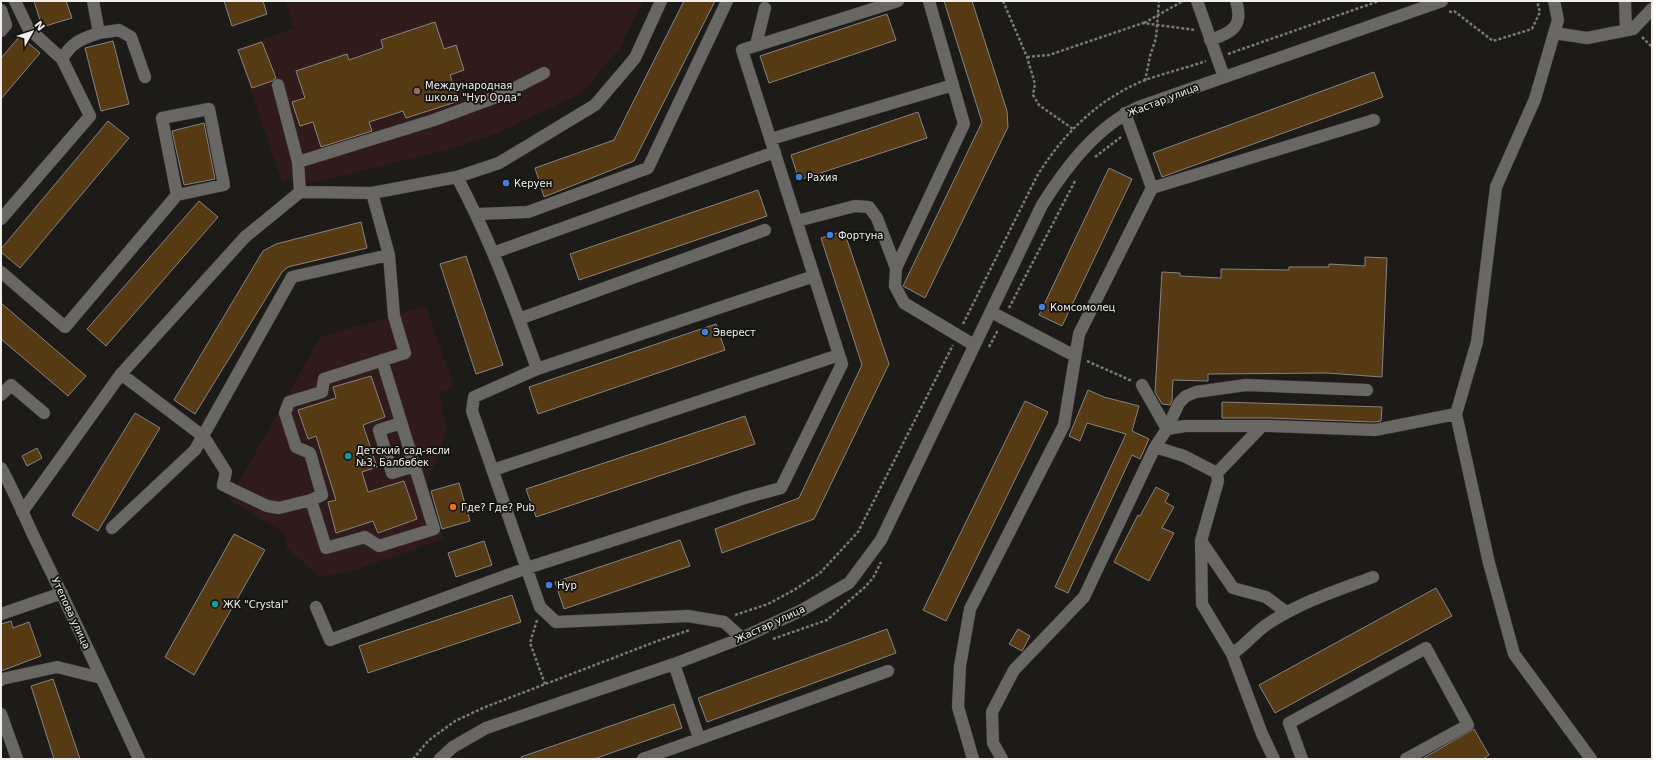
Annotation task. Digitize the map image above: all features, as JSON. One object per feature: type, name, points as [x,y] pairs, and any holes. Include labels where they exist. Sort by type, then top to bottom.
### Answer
[{"type":"street","points":[[1,219],[90,116],[62,59],[28,28],[15,1]]},
{"type":"street","points":[[93,1],[99,33]]},
{"type":"street","points":[[22,512],[121,374],[246,237],[300,192],[372,193],[457,177],[499,164],[595,105],[635,58],[661,1]]},
{"type":"street","points":[[477,214],[528,212],[648,168],[727,1]]},
{"type":"street","points":[[316,607],[330,640],[527,568],[740,499],[781,488],[842,364],[742,50],[898,1]]},
{"type":"street","points":[[929,1],[964,124],[896,268],[895,286],[904,303],[974,345]]},
{"type":"street","points":[[1197,1],[1224,77]]},
{"type":"street","points":[[1209,37],[1228,34],[1236,25],[1238,8],[1236,1]]},
{"type":"street","name":"Жастар улица","points":[[440,759],[453,747],[486,728],[674,664],[742,638],[802,610],[849,583],[881,540],[1042,205],[1057,181],[1093,139],[1125,113],[1442,1]]},
{"type":"street","points":[[1554,1],[1558,20],[1535,99],[1496,187],[1477,342],[1456,414],[1489,563],[1514,654],[1591,759]]},
{"type":"street","points":[[1626,1],[1626,30]]},
{"type":"street","points":[[756,45],[765,8]]},
{"type":"street","points":[[1554,34],[1587,38],[1626,30],[1633,28],[1652,9]]},
{"type":"street","points":[[1,10],[6,25],[1,31]]},
{"type":"street","points":[[62,59],[68,48],[78,40],[99,33],[119,30],[131,37],[145,77]]},
{"type":"street","points":[[298,162],[441,118],[499,96],[544,73]]},
{"type":"street","points":[[278,85],[298,162],[300,192]]},
{"type":"street","points":[[771,139],[953,85]]},
{"type":"street","points":[[1,272],[65,327],[177,195],[224,185],[209,109],[162,118],[177,195]]},
{"type":"street","points":[[1125,113],[1152,188]]},
{"type":"street","points":[[973,759],[958,707],[960,666],[970,609],[1064,425],[1078,334],[1152,188],[1374,120]]},
{"type":"street","points":[[493,253],[775,152]]},
{"type":"street","points":[[457,177],[477,214],[520,320],[537,369]]},
{"type":"street","points":[[121,374],[204,437],[226,472],[223,485],[267,506],[280,508],[311,500],[322,495],[310,453],[296,447],[285,413],[289,402],[322,392],[324,379],[405,353],[394,316],[388,255],[372,193]]},
{"type":"street","points":[[797,221],[855,206],[869,207],[877,218],[896,268]]},
{"type":"street","points":[[520,320],[765,230]]},
{"type":"street","points":[[112,528],[195,450],[204,437],[292,277],[388,255]]},
{"type":"street","points":[[742,638],[724,622],[688,616],[556,622],[540,607],[472,411],[474,397],[537,369],[814,276]]},
{"type":"street","points":[[991,312],[1075,356]]},
{"type":"street","points":[[493,470],[839,355]]},
{"type":"street","points":[[311,500],[326,548],[365,537],[378,546],[434,529],[382,360]]},
{"type":"street","points":[[1,395],[11,385],[44,413]]},
{"type":"street","points":[[1142,385],[1167,428]]},
{"type":"street","points":[[1002,759],[993,743],[992,712],[1014,670],[1084,597],[1155,447],[1167,428],[1179,403],[1186,396],[1196,392],[1246,385],[1367,390]]},
{"type":"street","points":[[1167,428],[1185,426],[1262,426],[1375,430],[1456,414]]},
{"type":"street","points":[[401,423],[379,430],[392,473],[414,466]]},
{"type":"street","points":[[1217,473],[1262,426]]},
{"type":"street","points":[[1155,447],[1184,456],[1217,473]]},
{"type":"street","name":"Утепова улица","points":[[1,468],[11,485],[22,512],[62,592],[139,759]]},
{"type":"street","points":[[1217,473],[1218,481],[1201,541],[1202,604],[1232,654],[1262,734],[1274,759]]},
{"type":"street","points":[[1201,541],[1233,588],[1266,597],[1286,612]]},
{"type":"street","points":[[1232,654],[1241,648],[1267,624],[1286,612],[1321,596],[1373,577]]},
{"type":"street","points":[[1,614],[62,592]]},
{"type":"street","points":[[1302,759],[1289,723],[1426,648],[1468,725],[1406,759]]},
{"type":"street","points":[[674,664],[699,738]]},
{"type":"street","points":[[1,680],[25,673],[57,667],[101,678]]},
{"type":"street","points":[[643,759],[888,671]]},
{"type":"street","points":[[1,714],[17,759]]},
{"type":"path","points":[[1003,1],[1027,57],[1035,84],[1033,95],[1039,105],[1073,129]]},
{"type":"path","points":[[1145,81],[1150,56],[1156,38],[1159,1]]},
{"type":"path","points":[[1027,57],[1049,55],[1143,23],[1183,1]]},
{"type":"path","points":[[716,621],[768,604],[794,590],[820,573],[858,532],[944,365],[1037,176],[1051,153],[1087,115],[1115,95],[1145,81],[1217,58],[1379,1]]},
{"type":"path","points":[[1447,13],[1454,11],[1493,41],[1532,29],[1540,12],[1537,1]]},
{"type":"path","points":[[1143,23],[1183,28],[1209,37]]},
{"type":"path","points":[[1091,161],[1130,129]]},
{"type":"path","points":[[986,354],[1077,178]]},
{"type":"path","points":[[1075,356],[1142,385]]},
{"type":"path","points":[[767,641],[827,620],[865,587],[873,578],[884,557]]},
{"type":"path","points":[[540,607],[530,643],[545,684]]},
{"type":"path","points":[[413,759],[428,741],[455,721],[483,708],[695,628]]},
{"type":"shaded area","name":"Международная школа \"Нур Орда\"","points":[[285,1],[643,1],[620,48],[582,93],[495,134],[450,149],[317,182],[308,181],[303,176],[282,181],[236,49],[294,28]]},
{"type":"shaded area","points":[[426,305],[454,387],[439,392],[447,428],[427,485],[444,539],[349,572],[320,577],[287,548],[283,532],[228,499],[234,491],[320,337],[394,316]]},
{"type":"building","points":[[34,1],[66,1],[72,18],[42,27]]},
{"type":"building","points":[[224,1],[263,1],[267,14],[232,26]]},
{"type":"building","points":[[684,1],[715,1],[634,161],[544,197],[535,168],[614,140]]},
{"type":"building","points":[[944,1],[972,1],[1007,111],[1008,127],[925,298],[903,286],[982,122]]},
{"type":"building","points":[[887,14],[896,40],[769,83],[760,56]]},
{"type":"building","points":[[435,22],[444,49],[456,45],[464,70],[450,75],[459,101],[406,118],[403,111],[369,122],[372,131],[321,147],[313,122],[300,126],[292,102],[305,98],[296,71],[347,54],[349,60],[383,48],[381,40]]},
{"type":"building","points":[[20,36],[40,53],[1,99],[1,58]]},
{"type":"building","points":[[113,41],[129,104],[101,111],[85,48]]},
{"type":"building","points":[[262,42],[276,78],[272,81],[252,88],[238,50]]},
{"type":"building","points":[[1374,72],[1383,97],[1162,177],[1153,153]]},
{"type":"building","points":[[918,112],[927,138],[799,180],[791,155]]},
{"type":"building","points":[[108,121],[129,138],[20,268],[1,252],[1,249]]},
{"type":"building","points":[[204,123],[215,179],[184,185],[172,131]]},
{"type":"building","points":[[1109,168],[1132,179],[1062,326],[1039,315]]},
{"type":"building","points":[[758,190],[767,216],[579,280],[570,254]]},
{"type":"building","points":[[199,201],[218,217],[106,346],[87,329]]},
{"type":"building","points":[[361,222],[367,248],[288,267],[282,272],[195,414],[174,400],[263,251],[276,244]]},
{"type":"building","points":[[844,231],[889,364],[814,519],[722,553],[715,529],[799,498],[862,365],[821,238]]},
{"type":"building","points":[[466,256],[503,365],[476,374],[440,264]]},
{"type":"building","points":[[1365,257],[1387,258],[1382,377],[1327,373],[1208,374],[1208,381],[1173,380],[1172,401],[1170,405],[1162,404],[1155,392],[1162,272],[1180,273],[1180,276],[1221,278],[1221,269],[1289,270],[1289,267],[1329,267],[1329,264],[1365,266]]},
{"type":"building","points":[[1,303],[86,376],[68,396],[1,339]]},
{"type":"building","points":[[716,324],[725,350],[538,414],[529,387]]},
{"type":"building","name":"Детский сад-ясли №3, Балбөбек","points":[[371,376],[385,417],[363,425],[377,467],[362,472],[368,492],[404,481],[417,519],[378,533],[373,521],[336,533],[328,502],[336,500],[316,436],[308,439],[298,410],[336,398],[333,387]]},
{"type":"building","points":[[1088,390],[1104,397],[1139,406],[1132,431],[1149,439],[1140,459],[1132,455],[1068,593],[1055,587],[1126,434],[1087,423],[1080,441],[1069,436]]},
{"type":"building","points":[[1025,401],[1048,412],[946,621],[923,610]]},
{"type":"building","points":[[1222,402],[1382,407],[1381,421],[1222,418]]},
{"type":"building","points":[[135,413],[160,428],[98,531],[72,515]]},
{"type":"building","points":[[745,416],[755,444],[536,517],[526,489]]},
{"type":"building","points":[[37,448],[42,458],[27,466],[22,456]]},
{"type":"building","points":[[459,483],[470,521],[442,529],[431,491]]},
{"type":"building","points":[[1156,487],[1169,494],[1165,502],[1174,507],[1162,528],[1174,533],[1149,581],[1114,562],[1138,515],[1140,516]]},
{"type":"building","name":"ЖК \"Crystal\"","points":[[234,534],[265,550],[194,675],[165,657]]},
{"type":"building","points":[[680,540],[690,566],[564,609],[555,582]]},
{"type":"building","points":[[484,541],[492,565],[456,577],[448,553]]},
{"type":"building","points":[[1436,588],[1452,616],[1275,713],[1259,685]]},
{"type":"building","points":[[512,595],[521,622],[368,673],[359,646]]},
{"type":"building","points":[[11,621],[13,628],[29,622],[41,656],[1,671],[1,624]]},
{"type":"building","points":[[887,629],[896,653],[707,722],[698,698]]},
{"type":"building","points":[[1018,629],[1030,636],[1022,651],[1009,644]]},
{"type":"building","points":[[53,679],[80,759],[54,759],[31,686]]},
{"type":"building","points":[[674,704],[682,728],[594,759],[522,759],[521,757]]},
{"type":"building","points":[[1474,729],[1489,755],[1483,759],[1422,759]]},
{"type":"place","name":"Международная школа \"Нур Орда\"","points":[[417,91]]},
{"type":"place","name":"Рахия","points":[[799,177]]},
{"type":"place","name":"Керуен","points":[[506,183]]},
{"type":"place","name":"Фортуна","points":[[830,235]]},
{"type":"place","name":"Комсомолец","points":[[1042,307]]},
{"type":"place","name":"Эверест","points":[[705,332]]},
{"type":"place","name":"Детский сад-ясли №3, Балбөбек","points":[[348,456]]},
{"type":"place","name":"Где? Где? Pub","points":[[453,507]]},
{"type":"place","name":"Нур","points":[[549,585]]},
{"type":"place","name":"ЖК \"Crystal\"","points":[[215,604]]}]
